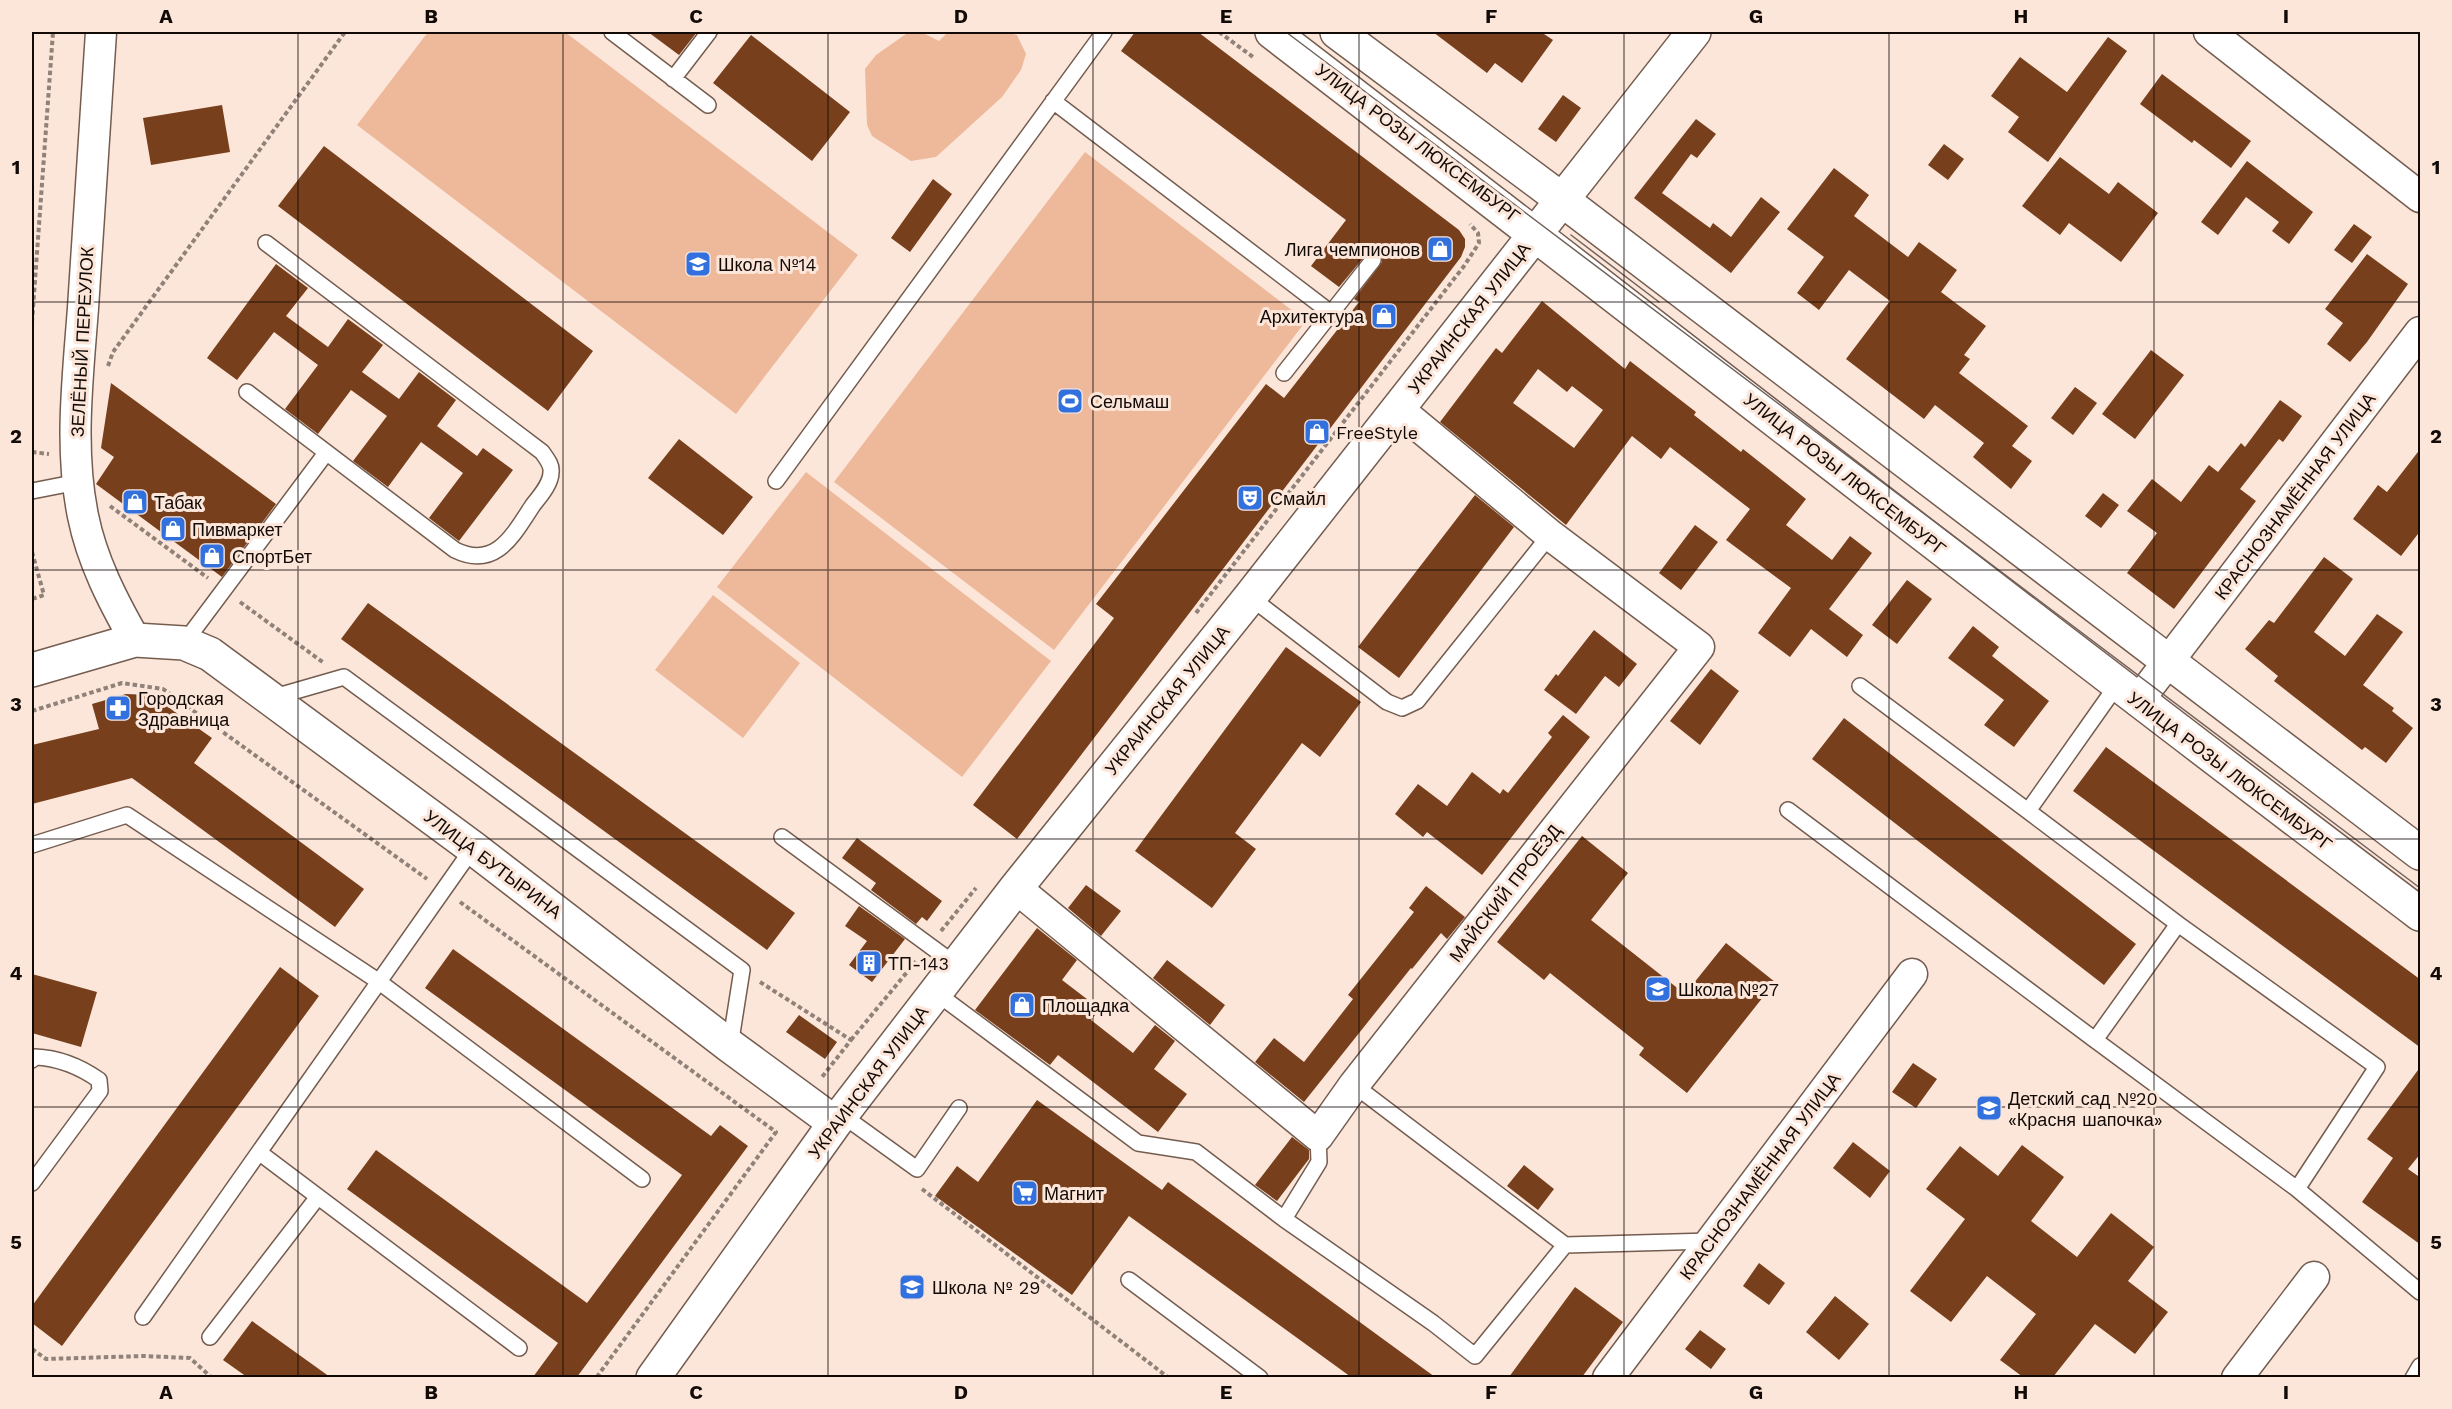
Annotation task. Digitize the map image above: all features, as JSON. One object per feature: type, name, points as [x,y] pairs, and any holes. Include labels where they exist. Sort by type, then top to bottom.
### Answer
[{"type":"street","name":"ЗЕЛЁНЫЙ ПЕРЕУЛОК","points":[[101,32],[76,405],[78,482],[83,516],[94,556],[109,595],[135,640]]},
{"type":"street","name":"УЛИЦА РОЗЫ ЛЮКСЕМБУРГ","points":[[1272,32],[1536,233],[2128,693],[2421,914]]},
{"type":"street","points":[[1337,32],[1561,199],[2421,853]]},
{"type":"street","name":"УКРАИНСКАЯ УЛИЦА","points":[[653,1377],[839,1119],[935,992],[1695,32]]},
{"type":"street","points":[[2209,32],[2421,197]]},
{"type":"street","name":"КРАСНОЗНАМЁННАЯ УЛИЦА","points":[[2128,693],[2169,661],[2421,332]]},
{"type":"street","name":"МАЙСКИЙ ПРОЕЗД","points":[[1318,1136],[1354,1086],[1699,647],[1550,535],[1398,409]]},
{"type":"street","name":"УЛИЦА БУТЫРИНА","points":[[32,670],[135,640],[184,643],[232,668],[473,848],[730,1046],[803,1099],[839,1119]]},
{"type":"street","points":[[1016,888],[1318,1136]]},
{"type":"street","name":"КРАСНОЗНАМЁННАЯ УЛИЦА","points":[[1608,1377],[1912,974]]},
{"type":"street","points":[[2237,1377],[2314,1277]]},
{"type":"lane","points":[[612,32],[708,105]]},
{"type":"lane","points":[[674,79],[709,32]]},
{"type":"lane","points":[[776,481],[1104,32]]},
{"type":"lane","points":[[1053,101],[1331,313]]},
{"type":"lane","points":[[247,392],[455,550],[468,556],[481,556],[505,545],[547,485],[551,473],[549,462],[542,452],[266,243]]},
{"type":"lane","points":[[1284,373],[1373,260]]},
{"type":"lane","points":[[184,643],[326,453]]},
{"type":"lane","points":[[32,491],[78,482]]},
{"type":"lane","points":[[1250,597],[1387,702],[1402,708],[1417,701],[1550,535]]},
{"type":"lane","points":[[271,698],[344,677],[742,970],[730,1046]]},
{"type":"lane","points":[[1860,686],[2178,924],[2377,1067],[2297,1189]]},
{"type":"lane","points":[[2028,811],[2128,693]]},
{"type":"lane","points":[[1788,810],[2297,1189],[2421,1292]]},
{"type":"lane","points":[[32,845],[128,814],[378,981],[642,1179]]},
{"type":"lane","points":[[782,837],[956,965]]},
{"type":"lane","points":[[143,1317],[473,848]]},
{"type":"lane","points":[[2095,1040],[2178,924]]},
{"type":"lane","points":[[935,992],[1138,1143],[1196,1152],[1284,1219],[1433,1323],[1475,1356],[1565,1245]]},
{"type":"lane","points":[[32,1060],[35,1057],[50,1058],[86,1071],[99,1080],[100,1091],[32,1183]]},
{"type":"lane","points":[[1354,1086],[1565,1245],[1711,1241]]},
{"type":"lane","points":[[839,1119],[917,1169],[959,1108]]},
{"type":"lane","points":[[1284,1219],[1319,1162],[1318,1136]]},
{"type":"lane","points":[[260,1153],[519,1348]]},
{"type":"lane","points":[[210,1337],[317,1198]]},
{"type":"lane","points":[[1129,1280],[1260,1377]]},
{"type":"lane","points":[[2413,1377],[2421,1366]]},
{"type":"path","points":[[32,322],[53,32]]},
{"type":"path","points":[[106,373],[113,352],[345,32]]},
{"type":"path","points":[[1220,32],[1257,60]]},
{"type":"path","points":[[1195,614],[1479,243],[1478,233],[1462,218]]},
{"type":"path","points":[[32,552],[44,595],[32,599]]},
{"type":"path","points":[[32,711],[122,684],[163,689],[776,1132]]},
{"type":"path","points":[[596,1377],[776,1132],[983,880]]},
{"type":"path","points":[[742,970],[851,1040]]},
{"type":"path","points":[[921,1188],[1169,1377]]},
{"type":"path","points":[[32,1349],[46,1359],[144,1356],[190,1358],[212,1377]]},
{"type":"shaded area","points":[[428,32],[565,32],[858,255],[736,414],[357,125]]},
{"type":"shaded area","points":[[948,32],[1006,32],[1017,35],[1026,54],[1021,70],[1002,97],[936,157],[911,161],[872,136],[867,125],[865,69],[876,55],[906,34],[923,33],[939,41]]},
{"type":"shaded area","name":"Сельмаш","points":[[1085,152],[1306,321],[1054,650],[834,482]]},
{"type":"shaded area","points":[[806,472],[1051,661],[962,777],[717,587]]},
{"type":"shaded area","points":[[713,595],[800,663],[743,738],[655,670]]},
{"type":"building","points":[[648,32],[697,32],[679,55]]},
{"type":"building","points":[[1135,32],[1198,32],[1459,230],[1465,239],[1465,247],[1461,257],[1017,839],[973,805],[1114,618],[1096,604],[1266,384],[1284,398],[1359,302],[1354,299],[1382,262],[1379,253],[1369,251],[1339,287],[1311,266],[1346,220],[1121,51]]},
{"type":"building","points":[[1433,32],[1541,32],[1553,40],[1522,83],[1495,63],[1487,73]]},
{"type":"building","points":[[751,35],[850,112],[812,161],[713,83]]},
{"type":"building","points":[[2108,37],[2127,51],[2048,162],[2008,132],[2019,117],[1991,96],[2020,57],[2067,92]]},
{"type":"building","points":[[2162,74],[2251,141],[2231,168],[2194,140],[2192,143],[2140,104]]},
{"type":"building","points":[[1563,95],[1581,108],[1556,142],[1538,129]]},
{"type":"building","points":[[222,105],[230,152],[151,165],[143,118]]},
{"type":"building","points":[[1696,119],[1716,134],[1697,158],[1691,154],[1662,193],[1710,228],[1713,223],[1731,237],[1761,197],[1780,212],[1731,273],[1634,198]]},
{"type":"building","points":[[1944,144],[1964,159],[1948,180],[1928,165]]},
{"type":"building","points":[[324,146],[593,351],[548,411],[278,206]]},
{"type":"building","points":[[2060,157],[2109,194],[2118,182],[2158,213],[2121,262],[2069,223],[2060,235],[2022,206]]},
{"type":"building","points":[[2247,161],[2313,212],[2289,244],[2272,231],[2279,222],[2246,197],[2218,235],[2201,222]]},
{"type":"building","points":[[1834,168],[1869,195],[1854,216],[1908,257],[1919,242],[1957,270],[1941,292],[1986,326],[1964,355],[1970,359],[1959,373],[2028,426],[2012,446],[2032,461],[2011,489],[1973,457],[1984,443],[1935,405],[1924,419],[1846,359],[1890,301],[1849,270],[1819,310],[1797,293],[1824,257],[1787,229]]},
{"type":"building","points":[[933,179],[952,194],[910,252],[891,238]]},
{"type":"building","points":[[2354,224],[2372,237],[2352,263],[2334,250]]},
{"type":"building","points":[[2367,254],[2408,284],[2350,362],[2327,344],[2343,323],[2325,309]]},
{"type":"building","points":[[276,264],[308,288],[286,316],[328,347],[348,319],[383,345],[362,372],[399,399],[419,372],[456,400],[437,426],[477,456],[483,448],[513,470],[459,541],[429,518],[463,473],[421,442],[388,487],[353,461],[387,416],[351,390],[318,434],[285,409],[318,365],[274,332],[237,380],[207,358]]},
{"type":"building","points":[[1542,301],[1625,369],[1630,361],[1696,412],[1694,415],[1741,452],[1743,449],[1806,499],[1786,525],[1832,560],[1850,536],[1872,553],[1829,609],[1863,635],[1847,657],[1811,629],[1790,657],[1758,633],[1791,588],[1726,540],[1750,509],[1670,447],[1661,459],[1632,436],[1566,525],[1440,422],[1496,348],[1502,353]],"holes":[[[1538,369],[1567,392],[1572,386],[1603,410],[1574,448],[1513,403]]]},
{"type":"building","points":[[2151,350],[2184,375],[2135,439],[2102,414]]},
{"type":"building","points":[[111,383],[276,504],[222,577],[96,484],[114,457],[101,448]]},
{"type":"building","points":[[2075,387],[2097,403],[2073,435],[2051,418]]},
{"type":"building","points":[[2280,400],[2302,416],[2283,442],[2279,439],[2240,489],[2256,501],[2174,609],[2127,573],[2157,533],[2127,511],[2152,479],[2181,502],[2209,465],[2218,472],[2241,443],[2245,447]]},
{"type":"building","points":[[679,439],[753,497],[723,535],[648,478]]},
{"type":"building","points":[[2421,448],[2421,530],[2401,556],[2353,519],[2378,485],[2387,492]]},
{"type":"building","points":[[2103,493],[2119,505],[2101,528],[2085,516]]},
{"type":"building","points":[[1475,495],[1514,527],[1399,678],[1358,647]]},
{"type":"building","points":[[1695,525],[1718,542],[1681,590],[1659,573]]},
{"type":"building","points":[[2324,557],[2353,579],[2314,632],[2345,656],[2377,614],[2403,632],[2363,685],[2394,708],[2392,711],[2413,728],[2386,763],[2365,747],[2362,750],[2274,681],[2278,676],[2245,649],[2269,620],[2274,623]]},
{"type":"building","points":[[1907,580],[1932,599],[1897,644],[1872,625]]},
{"type":"building","points":[[368,603],[795,913],[767,950],[341,639]]},
{"type":"building","points":[[1973,626],[1999,647],[1992,656],[2049,701],[2014,747],[1984,725],[2004,700],[1948,658]]},
{"type":"building","points":[[1594,630],[1637,664],[1619,687],[1605,676],[1576,714],[1544,690]]},
{"type":"building","points":[[1286,647],[1361,702],[1320,757],[1302,743],[1235,833],[1256,849],[1212,908],[1135,851]]},
{"type":"building","points":[[1711,669],[1739,691],[1700,745],[1670,721]]},
{"type":"building","points":[[126,694],[151,695],[212,738],[194,763],[364,889],[335,927],[132,778],[32,804],[32,745],[99,729],[92,704]]},
{"type":"building","points":[[1563,715],[1590,737],[1482,875],[1427,832],[1423,837],[1395,814],[1418,784],[1447,806],[1472,772],[1500,794],[1503,789],[1508,793],[1552,737],[1548,733]]},
{"type":"building","points":[[1844,718],[2136,944],[2104,985],[1812,759]]},
{"type":"building","points":[[2106,747],[2421,980],[2421,1048],[2073,791]]},
{"type":"building","points":[[1582,836],[1628,873],[1591,920],[1685,994],[1726,943],[1775,982],[1687,1093],[1639,1055],[1644,1048],[1550,973],[1544,980],[1497,942]]},
{"type":"building","points":[[857,838],[942,901],[927,921],[922,917],[916,924],[871,890],[876,883],[842,858]]},
{"type":"building","points":[[1086,885],[1121,911],[1101,936],[1068,908]]},
{"type":"building","points":[[1426,886],[1465,917],[1447,939],[1441,933],[1304,1102],[1255,1062],[1274,1038],[1304,1062],[1353,999],[1348,995],[1414,912],[1409,908]]},
{"type":"building","points":[[859,906],[905,939],[872,982],[849,965],[867,941],[845,926]]},
{"type":"building","points":[[1037,928],[1077,960],[1062,980],[1100,1009],[1091,1020],[1133,1053],[1155,1025],[1175,1041],[1154,1069],[1187,1094],[1158,1132],[1058,1055],[1050,1065],[975,1010]]},
{"type":"building","points":[[453,949],[711,1136],[720,1125],[748,1146],[577,1377],[533,1377],[558,1343],[347,1189],[376,1150],[587,1303],[682,1175],[425,988]]},
{"type":"building","points":[[1167,960],[1225,1005],[1210,1025],[1153,978]]},
{"type":"building","points":[[280,967],[319,996],[62,1346],[32,1323],[32,1306]]},
{"type":"building","points":[[32,974],[97,992],[81,1047],[32,1033]]},
{"type":"building","points":[[799,1015],[837,1042],[825,1059],[786,1032]]},
{"type":"building","points":[[1913,1063],[1937,1079],[1916,1108],[1892,1092]]},
{"type":"building","points":[[2421,1066],[2421,1153],[2408,1169],[2421,1178],[2421,1245],[2362,1202],[2393,1158],[2367,1139]]},
{"type":"building","points":[[1037,1100],[1162,1190],[1168,1182],[1435,1377],[1351,1377],[1129,1216],[1072,1295],[935,1196],[957,1166],[978,1182]]},
{"type":"building","points":[[1292,1137],[1309,1150],[1309,1159],[1277,1201],[1255,1185]]},
{"type":"building","points":[[1853,1142],[1890,1171],[1870,1198],[1833,1168]]},
{"type":"building","points":[[2022,1145],[2064,1177],[2031,1221],[2077,1257],[2111,1213],[2154,1247],[2128,1281],[2168,1312],[2135,1354],[2095,1324],[2053,1377],[2023,1377],[2000,1360],[2036,1314],[1987,1276],[1951,1322],[1910,1291],[1965,1219],[1926,1189],[1960,1146],[1998,1176]]},
{"type":"building","points":[[1524,1165],[1554,1189],[1538,1210],[1507,1186]]},
{"type":"building","points":[[1759,1263],[1785,1283],[1769,1305],[1743,1286]]},
{"type":"building","points":[[1575,1287],[1623,1322],[1582,1377],[1509,1377]]},
{"type":"building","points":[[1835,1296],[1869,1324],[1839,1360],[1806,1332]]},
{"type":"building","points":[[252,1321],[330,1377],[247,1377],[223,1360]]},
{"type":"building","points":[[1700,1330],[1726,1349],[1711,1369],[1685,1349]]},
{"type":"tram line","points":[[1286,32],[2420,888]]},
{"type":"tram line","points":[[1571,235],[1659,302]]},
{"type":"place","name":"Лига чемпионов","points":[[1440,249]]},
{"type":"place","name":"Школа №14","points":[[698,264]]},
{"type":"place","name":"Архитектура","points":[[1384,316]]},
{"type":"place","name":"Сельмаш","points":[[1070,401]]},
{"type":"place","name":"FreeStyle","points":[[1317,432]]},
{"type":"place","name":"Смайл","points":[[1250,498]]},
{"type":"place","name":"Табак","points":[[135,502]]},
{"type":"place","name":"Пивмаркет","points":[[173,529]]},
{"type":"place","name":"СпортБет","points":[[212,556]]},
{"type":"place","name":"Городская Здравница","points":[[118,708]]},
{"type":"place","name":"ТП-143","points":[[869,963]]},
{"type":"place","name":"Школа №27","points":[[1658,989]]},
{"type":"place","name":"Площадка","points":[[1022,1005]]},
{"type":"place","name":"Детский сад №20 «Красня шапочка»","points":[[1989,1108]]},
{"type":"place","name":"Магнит","points":[[1025,1193]]},
{"type":"place","name":"Школа № 29","points":[[912,1287]]}]
